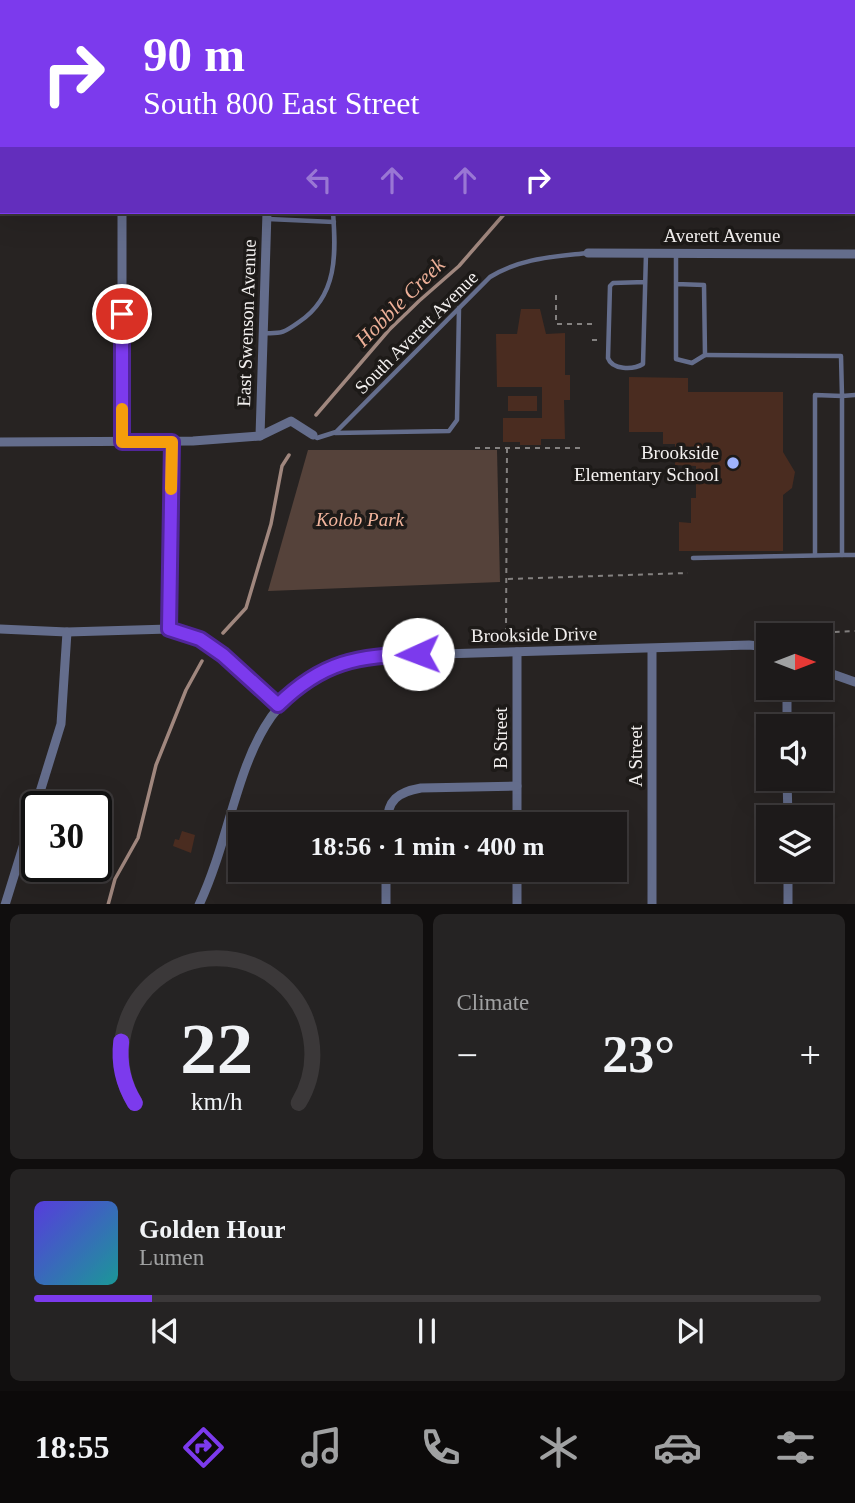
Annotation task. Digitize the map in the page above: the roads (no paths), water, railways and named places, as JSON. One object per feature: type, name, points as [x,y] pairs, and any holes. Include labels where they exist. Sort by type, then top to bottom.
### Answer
[{"type":"street","points":[[121,214],[122,442]]},
{"type":"street","name":"East Swenson Avenue","points":[[260,436],[267,215]]},
{"type":"street","name":"Averett Avenue","points":[[588,253],[855,254]]},
{"type":"street","points":[[0,442],[172,442],[260,436],[291,421],[313,435]]},
{"type":"street","points":[[169,629],[172,442]]},
{"type":"street","points":[[0,629],[67,632],[169,629],[200,639],[212,647],[278,705]]},
{"type":"street","points":[[5,904],[61,724],[67,632]]},
{"type":"street","name":"Brookside Drive","points":[[199,904],[255,744],[278,705],[294,690],[320,673],[372,656],[756,646]]},
{"type":"street","name":"A Street","points":[[652,649],[652,904]]},
{"type":"street","name":"B Street","points":[[517,652],[517,812]]},
{"type":"street","points":[[833,674],[855,682]]},
{"type":"street","points":[[387,812],[395,798],[407,790],[517,786]]},
{"type":"street","points":[[386,882],[386,904]]},
{"type":"street","points":[[517,882],[517,904]]},
{"type":"street","points":[[788,882],[788,904]]},
{"type":"lane","points":[[263,333],[281,334],[304,319],[320,303],[328,289],[334,266],[336,247],[333,214]]},
{"type":"lane","points":[[267,215],[334,222]]},
{"type":"lane","name":"South Averett Avenue","points":[[334,433],[490,277],[533,258],[588,253]]},
{"type":"lane","points":[[645,282],[613,283],[610,286],[608,358],[614,367],[643,365],[646,253]]},
{"type":"lane","points":[[676,253],[676,359],[692,363],[705,355],[841,356],[842,555]]},
{"type":"lane","points":[[676,284],[704,285],[705,355]]},
{"type":"lane","points":[[313,435],[317,438],[334,433],[449,431],[454,427],[457,420],[459,307]]},
{"type":"lane","points":[[815,555],[815,395],[855,395]]},
{"type":"lane","points":[[693,558],[808,558],[815,555],[855,555]]},
{"type":"waterway","name":"Hobble Creek","points":[[316,415],[389,330],[459,266],[504,214]]},
{"type":"waterway","name":"Hobble Creek","points":[[223,633],[246,608],[271,524],[282,466],[289,455]]},
{"type":"waterway","name":"Hobble Creek","points":[[108,904],[115,879],[138,838],[156,765],[186,690],[202,661]]},
{"type":"place","name":"Brookside Elementary School","points":[[733,463]]},
{"type":"park label","name":"Kolob Park","points":[[360,519]]}]
